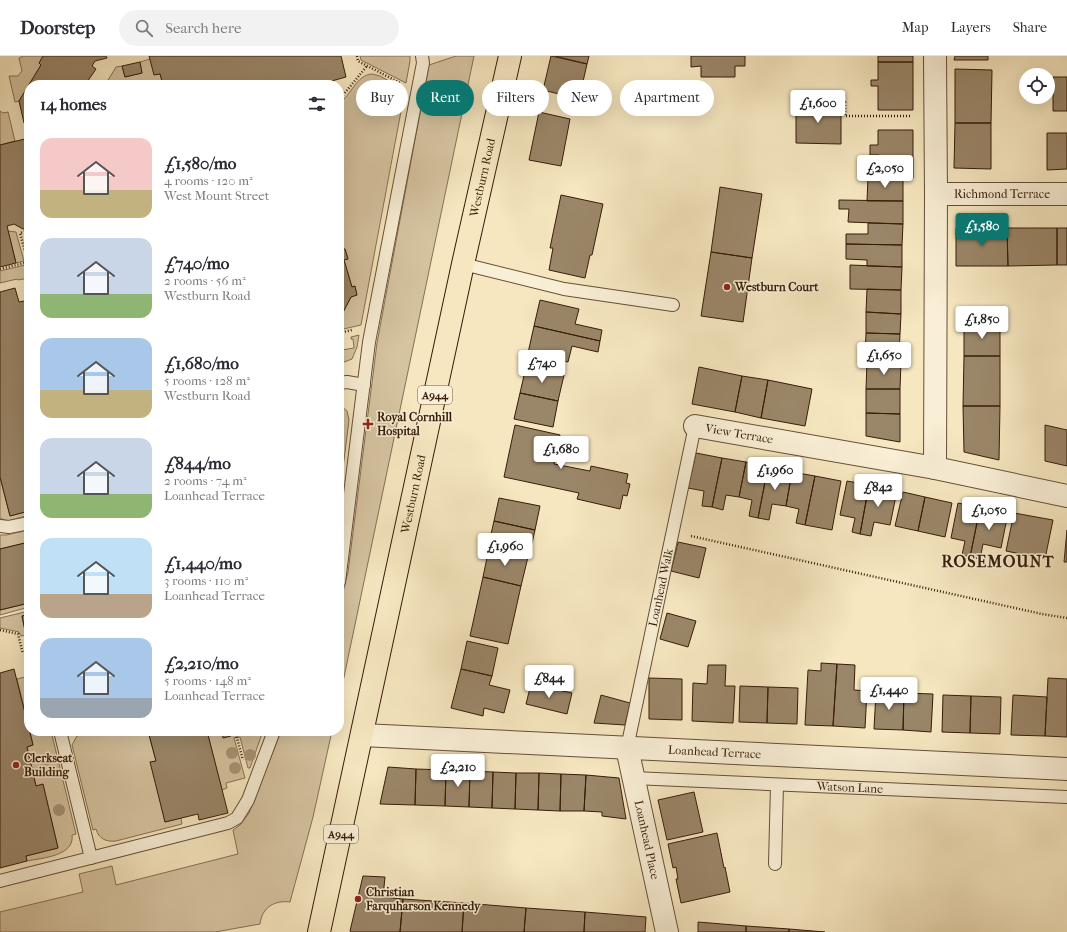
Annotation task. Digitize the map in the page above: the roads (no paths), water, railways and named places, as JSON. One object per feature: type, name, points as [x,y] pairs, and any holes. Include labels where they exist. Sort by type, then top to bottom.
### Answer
[{"type":"main road","name":"Westburn Road","points":[[319,932],[463,264],[510,56]]},
{"type":"street","points":[[935,56],[935,468]]},
{"type":"street","name":"Richmond Terrace","points":[[936,194],[1067,194]]},
{"type":"street","name":"View Terrace","points":[[695,426],[935,468],[1067,496]]},
{"type":"street","name":"Loanhead Terrace","points":[[362,735],[1067,769]]},
{"type":"street","name":"Loanhead Place","points":[[627,748],[667,932]]},
{"type":"lane","points":[[344,543],[370,342],[423,63],[422,56]]},
{"type":"lane","points":[[463,264],[564,289],[673,305]]},
{"type":"lane","points":[[344,382],[364,385]]},
{"type":"lane","name":"Loanhead Walk","points":[[627,748],[695,426]]},
{"type":"lane","points":[[0,526],[9,527],[24,524]]},
{"type":"lane","points":[[61,736],[91,858]]},
{"type":"lane","points":[[0,881],[235,820],[242,812],[248,800],[272,736]]},
{"type":"lane","name":"Watson Lane","points":[[633,778],[1067,797]]},
{"type":"lane","points":[[775,864],[777,785]]},
{"type":"place","name":"Westburn Court","points":[[727,287]]},
{"type":"place","name":"Royal Cornhill Hospital","points":[[368,424]]},
{"type":"place","name":"Clerkseat Building","points":[[16,765]]},
{"type":"place","name":"Christian Farquharson Kennedy","points":[[358,899]]},
{"type":"district","name":"ROSEMOUNT","points":[[998,561]]}]
